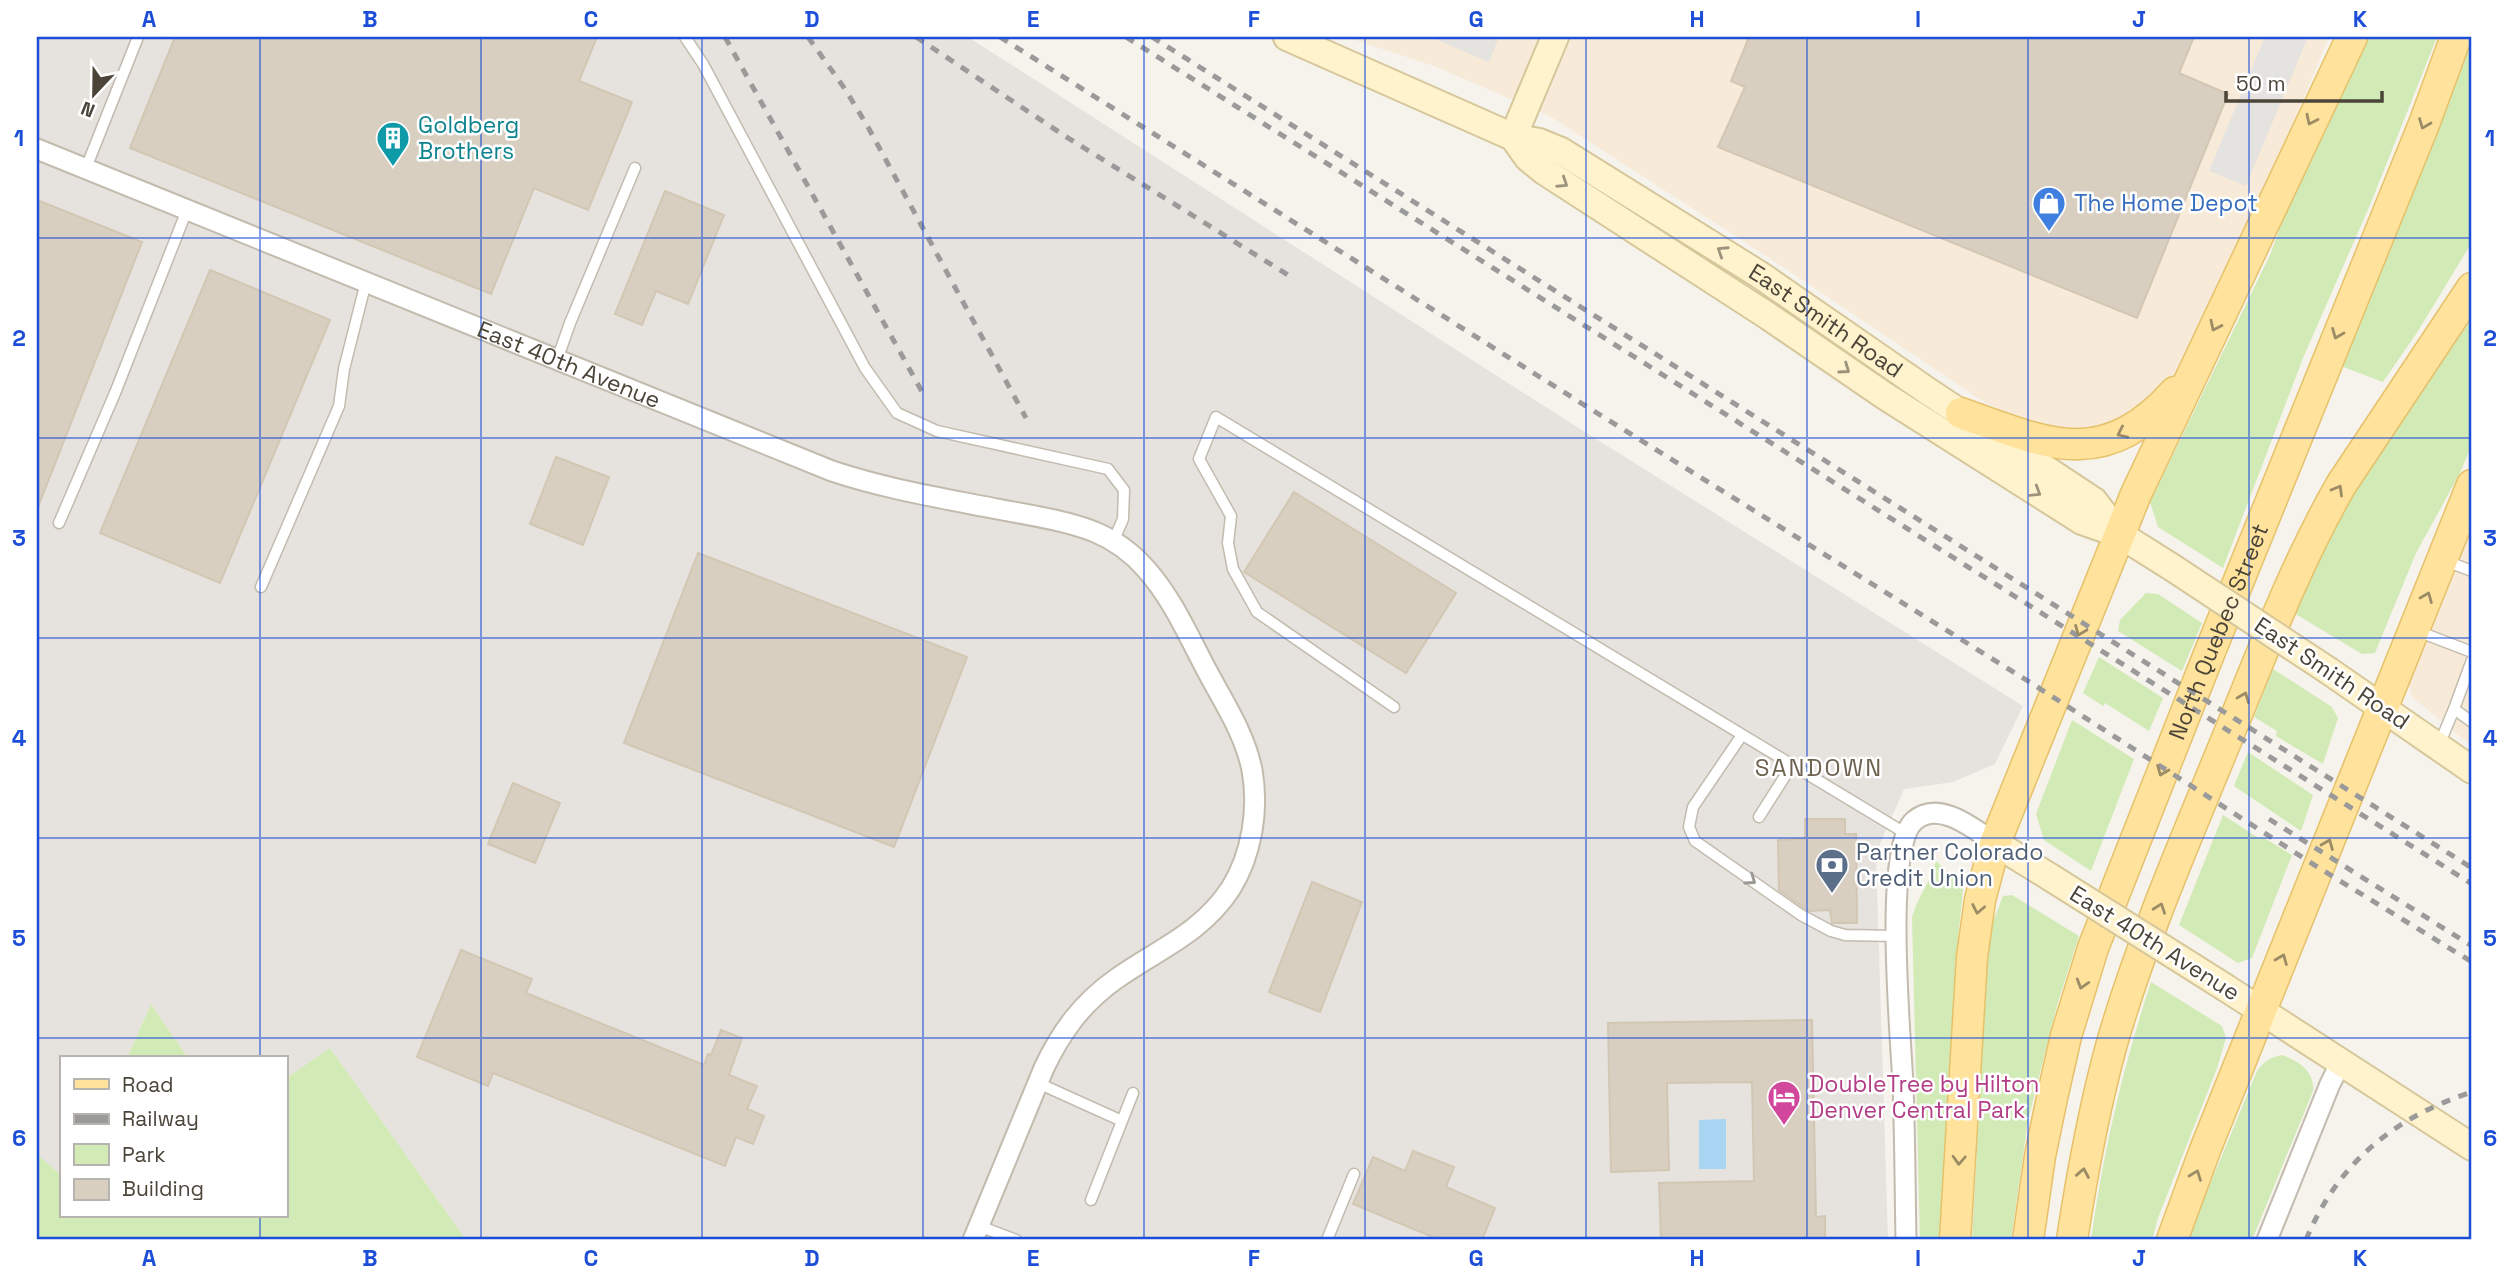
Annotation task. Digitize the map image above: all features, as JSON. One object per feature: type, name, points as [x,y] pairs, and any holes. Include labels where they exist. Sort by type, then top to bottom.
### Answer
[{"type":"main road","points":[[1955,1240],[1972,957],[1980,900],[1995,843],[2119,534],[2159,442],[2352,37]]},
{"type":"main road","name":"North Quebec Street","points":[[2028,1240],[2040,1156],[2052,1098],[2066,1036],[2093,948],[2208,654],[2420,135],[2456,37]]},
{"type":"main road","points":[[2072,1240],[2101,1084],[2125,1000],[2287,591],[2322,517],[2352,467],[2472,288]]},
{"type":"main road","points":[[1961,413],[2046,443],[2082,445],[2104,441],[2137,426],[2165,403],[2192,374]]},
{"type":"main road","points":[[2172,1240],[2472,488]]},
{"type":"street","name":"East Smith Road","points":[[1287,37],[1513,137],[1561,150],[1793,298],[2094,501],[2119,534]]},
{"type":"street","points":[[1513,137],[1555,37]]},
{"type":"street","name":"East Smith Road","points":[[1513,137],[1528,158],[1544,171],[1757,309],[1885,396],[2082,521],[2119,534],[2174,569],[2383,706],[2472,770]]},
{"type":"street","name":"East 40th Avenue","points":[[37,149],[832,471],[862,481],[1046,518],[1096,533],[1113,542],[1146,568],[1165,593],[1239,730],[1252,770],[1254,821],[1251,838],[1239,873],[1212,913],[1181,939],[1115,980],[1082,1008],[1057,1041],[976,1233]]},
{"type":"street","name":"East 40th Avenue","points":[[1905,833],[1914,821],[1935,813],[1966,823],[2472,1147]]},
{"type":"street","points":[[1905,833],[1900,857],[1896,936],[1906,1240]]},
{"type":"street","points":[[2267,1240],[2341,1062]]},
{"type":"lane","points":[[86,169],[138,37]]},
{"type":"lane","points":[[685,37],[703,64],[865,368],[897,412],[937,431],[1108,469],[1124,490],[1123,519],[1113,542]]},
{"type":"lane","points":[[556,360],[635,168]]},
{"type":"lane","points":[[59,523],[115,393],[187,210]]},
{"type":"lane","points":[[261,587],[339,406],[344,369],[366,282]]},
{"type":"lane","points":[[1394,707],[1257,612],[1233,569],[1228,543],[1231,516],[1199,459],[1216,417],[1905,833]]},
{"type":"lane","points":[[2442,559],[2472,571]]},
{"type":"lane","points":[[2414,629],[2472,652]]},
{"type":"lane","points":[[2439,746],[2472,660]]},
{"type":"lane","points":[[2454,709],[2472,722]]},
{"type":"lane","points":[[1742,735],[1693,807],[1689,827],[1695,841],[1801,915],[1831,931],[1844,935],[1896,936]]},
{"type":"lane","points":[[1759,817],[1792,765]]},
{"type":"lane","points":[[1038,1083],[1122,1121]]},
{"type":"lane","points":[[1091,1200],[1133,1093]]},
{"type":"lane","points":[[1327,1240],[1354,1174]]},
{"type":"lane","points":[[976,1233],[1016,1240]]},
{"type":"shaded area","points":[[37,37],[968,37],[1569,422],[2023,706],[1995,764],[1953,782],[1904,789],[1876,853],[1888,1240],[466,1240],[330,1048],[287,1078],[287,1056],[187,1056],[151,1004],[128,1056],[60,1056],[60,1174],[37,1154]]},
{"type":"shaded area","points":[[1346,37],[2329,37],[2278,160],[2174,377],[2147,410],[2073,438],[2007,414],[1978,398],[1780,265],[1548,115],[1434,66]]},
{"type":"shaded area","points":[[1430,37],[1499,37],[1489,62]]},
{"type":"shaded area","points":[[2265,37],[2308,37],[2246,186],[2209,171]]},
{"type":"shaded area","points":[[2472,528],[2472,746],[2413,698],[2409,686],[2439,605]]},
{"type":"green space","points":[[2362,37],[2437,37],[2370,205],[2303,358],[2223,568],[2158,527],[2150,502],[2270,255],[2287,209]]},
{"type":"green space","points":[[2472,37],[2472,242],[2418,331],[2383,382],[2341,366],[2438,130]]},
{"type":"green space","points":[[2472,317],[2472,444],[2460,473],[2416,553],[2375,653],[2362,654],[2294,613],[2330,534],[2359,483]]},
{"type":"green space","points":[[2146,593],[2158,594],[2202,623],[2182,671],[2118,631],[2120,620]]},
{"type":"green space","points":[[2099,657],[2163,698],[2149,731],[2105,703],[2103,706],[2083,693]]},
{"type":"green space","points":[[2273,669],[2332,707],[2338,718],[2323,764],[2276,736],[2277,731],[2254,717]]},
{"type":"green space","points":[[2072,720],[2134,759],[2091,871],[2044,840],[2036,814]]},
{"type":"green space","points":[[2248,752],[2313,795],[2301,831],[2234,786]]},
{"type":"green space","points":[[2223,815],[2260,839],[2261,836],[2292,855],[2252,958],[2238,963],[2179,925]]},
{"type":"green space","points":[[1936,861],[1952,876],[1964,881],[1958,937],[1948,1240],[1920,1240],[1912,917]]},
{"type":"green space","points":[[2012,895],[2079,936],[2058,1002],[2028,1120],[2011,1240],[1972,1240],[1989,932],[2003,896]]},
{"type":"green space","points":[[2151,982],[2222,1026],[2226,1038],[2152,1240],[2091,1240],[2115,1110]]},
{"type":"green space","points":[[151,1004],[187,1056],[128,1056]]},
{"type":"green space","points":[[330,1048],[466,1240],[37,1240],[37,1154],[60,1174],[60,1218],[287,1218],[287,1078]]},
{"type":"green space","points":[[2282,1055],[2305,1068],[2311,1078],[2313,1091],[2252,1240],[2187,1240],[2257,1071],[2268,1060]]},
{"type":"water","points":[[1726,1119],[1726,1169],[1699,1169],[1699,1120]]},
{"type":"building","name":"Goldberg Brothers","points":[[175,37],[597,37],[579,81],[632,102],[588,210],[534,188],[491,294],[130,148]]},
{"type":"building","name":"The Home Depot","points":[[1749,37],[2194,37],[2179,73],[2228,94],[2137,318],[1718,147],[1745,87],[1731,81]]},
{"type":"building","points":[[665,191],[724,215],[688,304],[656,291],[642,325],[615,314]]},
{"type":"building","points":[[37,200],[142,242],[38,507],[37,506]]},
{"type":"building","points":[[210,270],[330,320],[220,583],[100,533]]},
{"type":"building","points":[[556,457],[609,477],[583,545],[530,524]]},
{"type":"building","points":[[1294,492],[1456,593],[1406,673],[1244,572]]},
{"type":"building","points":[[698,553],[967,657],[894,847],[624,743]]},
{"type":"building","points":[[513,783],[560,803],[535,863],[488,844]]},
{"type":"building","points":[[1805,819],[1845,819],[1845,834],[1856,834],[1857,923],[1832,923],[1830,910],[1809,911],[1779,890],[1778,840],[1805,839]]},
{"type":"building","points":[[1312,882],[1362,902],[1320,1012],[1269,992]]},
{"type":"building","points":[[461,950],[532,979],[526,993],[704,1065],[721,1030],[742,1038],[729,1075],[757,1086],[747,1109],[764,1116],[753,1144],[736,1137],[725,1166],[493,1073],[488,1086],[417,1057]]},
{"type":"building","name":"DoubleTree by Hilton Denver Central Park","points":[[1812,1020],[1816,1217],[1825,1216],[1825,1240],[1661,1240],[1659,1183],[1754,1181],[1752,1082],[1667,1083],[1669,1170],[1611,1172],[1608,1023]]},
{"type":"building","points":[[1413,1151],[1454,1167],[1446,1187],[1495,1208],[1482,1240],[1440,1240],[1353,1204],[1373,1157],[1405,1171]]},
{"type":"railway","points":[[725,37],[925,397]]},
{"type":"railway","points":[[808,37],[868,127],[1026,418]]},
{"type":"railway","points":[[916,37],[1065,136],[1293,278]]},
{"type":"railway","points":[[1000,37],[2472,962]]},
{"type":"railway","points":[[1126,37],[2472,884]]},
{"type":"railway","points":[[1152,37],[2472,868]]},
{"type":"railway","points":[[2269,819],[2472,946]]},
{"type":"railway","points":[[2306,1240],[2334,1188],[2371,1147],[2418,1115],[2472,1092]]},
{"type":"place","name":"Goldberg Brothers","points":[[393,168]]},
{"type":"place","name":"The Home Depot","points":[[2049,233]]},
{"type":"place","name":"Partner Colorado Credit Union","points":[[1832,895]]},
{"type":"place","name":"DoubleTree by Hilton Denver Central Park","points":[[1784,1127]]},
{"type":"district","name":"SANDOWN","points":[[1819,768]]}]
